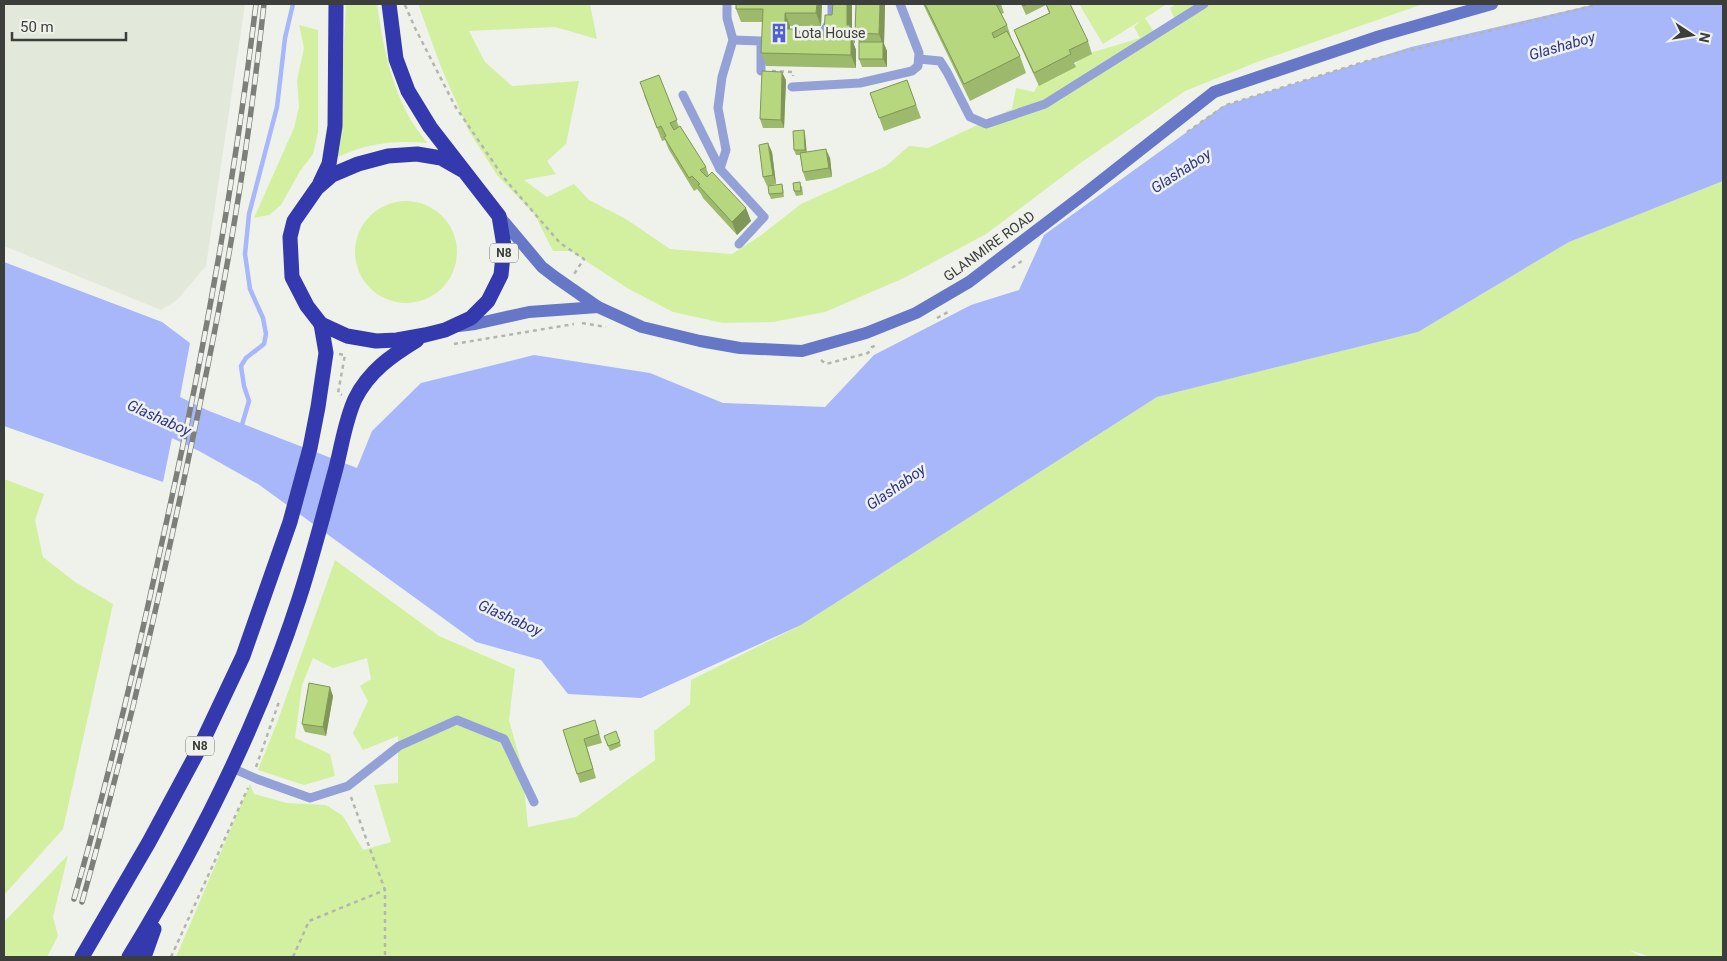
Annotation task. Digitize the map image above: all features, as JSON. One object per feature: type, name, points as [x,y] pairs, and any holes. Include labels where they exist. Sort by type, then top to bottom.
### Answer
[{"type":"highway","name":"N8","points":[[82,957],[154,833],[198,751],[243,656],[290,522],[310,448],[326,353],[320,324],[307,306],[292,277],[290,237],[294,221],[317,188],[329,164],[336,126],[336,4]]},
{"type":"highway","name":"N8","points":[[320,324],[348,336],[376,341],[397,340],[425,335],[471,318],[488,301],[501,275],[504,246],[499,216],[430,127],[408,91],[396,59],[389,4]]},
{"type":"highway","name":"N8","points":[[317,188],[332,175],[358,164],[388,156],[417,154],[441,158],[462,170]]},
{"type":"highway","name":"N8","points":[[163,902],[190,854],[232,768],[278,659],[299,601],[349,415],[359,392],[376,370],[388,359],[425,335]]},
{"type":"highway","points":[[129,957],[163,902]]},
{"type":"highway","points":[[144,957],[163,902]]},
{"type":"main road","name":"GLANMIRE ROAD","points":[[499,216],[542,267],[598,308],[642,327],[700,341],[740,348],[802,351],[866,334],[916,313],[969,282],[1214,92],[1380,36],[1492,4]]},
{"type":"main road","points":[[452,326],[475,324],[529,312],[598,308]]},
{"type":"lane","points":[[720,169],[726,150],[718,108],[722,77],[733,40],[727,18],[727,4]]},
{"type":"lane","points":[[792,36],[821,36],[832,18],[832,4]]},
{"type":"lane","points":[[792,87],[860,83],[912,71],[918,66],[919,53],[900,4]]},
{"type":"lane","points":[[919,59],[940,61],[970,117],[986,124],[1045,104],[1204,4]]},
{"type":"lane","points":[[733,40],[761,41],[761,71]]},
{"type":"lane","points":[[683,95],[720,169],[764,216],[739,244]]},
{"type":"lane","points":[[232,768],[310,798],[348,786],[399,746],[457,720],[504,739],[534,802]]},
{"type":"path","points":[[1186,133],[1226,105],[1370,60],[1600,4]]},
{"type":"path","points":[[406,5],[415,28],[455,106],[504,178],[560,243],[584,259],[571,278]]},
{"type":"path","points":[[761,71],[793,72],[792,87]]},
{"type":"path","points":[[1010,270],[1025,258]]},
{"type":"path","points":[[934,320],[950,311]]},
{"type":"path","points":[[452,344],[533,330]]},
{"type":"path","points":[[818,359],[826,364],[868,353],[874,347]]},
{"type":"path","points":[[336,354],[345,355],[338,393],[348,398]]},
{"type":"path","points":[[171,957],[253,777],[282,695]]},
{"type":"path","points":[[348,786],[385,890],[385,957]]},
{"type":"path","points":[[293,957],[309,921],[385,890]]},
{"type":"shaded area","points":[[4,4],[245,4],[206,266],[177,300],[161,310],[4,246]]},
{"type":"green space","points":[[346,4],[377,4],[384,47],[396,88],[410,119],[427,143],[404,142],[382,144],[360,148],[338,157]]},
{"type":"green space","points":[[418,4],[590,4],[597,39],[555,27],[469,31],[485,62],[512,86],[579,81],[566,144],[547,161],[556,174],[524,180],[547,197],[574,184],[589,200],[626,219],[670,249],[732,254],[760,236],[801,204],[886,166],[909,146],[928,148],[1012,109],[1016,88],[1034,92],[1044,73],[1056,78],[1087,54],[1140,38],[1134,27],[1140,21],[1103,44],[1079,4],[1167,4],[1145,18],[1154,32],[1177,25],[1170,8],[1176,4],[1192,4],[1196,8],[1201,4],[1423,4],[1257,62],[1185,91],[1079,164],[986,234],[904,278],[825,312],[773,322],[723,323],[673,312],[627,288],[571,251],[553,251],[535,215],[497,175],[469,131],[441,67]]},
{"type":"green space","points":[[299,25],[318,30],[318,132],[313,154],[300,171],[281,205],[269,215],[254,218],[294,128],[299,107],[297,80],[304,48]]},
{"type":"green space","points":[[1723,181],[1723,957],[1651,957],[1629,950],[1642,957],[176,957],[250,784],[254,794],[287,803],[326,805],[343,816],[363,850],[391,842],[374,785],[398,783],[398,736],[363,750],[353,733],[368,701],[360,686],[371,679],[367,658],[333,668],[313,658],[302,685],[295,738],[330,754],[335,776],[304,785],[258,770],[278,720],[335,560],[439,636],[515,669],[509,720],[522,767],[528,827],[576,817],[655,760],[654,731],[690,704],[691,680],[801,625],[1157,397],[1418,332],[1569,242]]},
{"type":"green space","points":[[406,201],[425,205],[442,216],[453,233],[457,252],[453,271],[442,288],[425,299],[406,303],[387,299],[370,288],[359,271],[355,252],[359,233],[370,216],[387,205]]},
{"type":"green space","points":[[4,479],[44,494],[35,520],[43,557],[75,582],[113,604],[63,829],[4,895]]},
{"type":"green space","points":[[68,855],[53,917],[58,936],[47,957],[4,957],[4,922]]},
{"type":"water","name":"Glashaboy","points":[[1596,4],[1723,4],[1723,181],[1569,242],[1418,332],[1157,397],[801,625],[641,698],[568,694],[541,660],[476,642],[258,484],[172,438],[163,482],[4,426],[4,262],[162,322],[190,343],[180,397],[209,411],[357,468],[372,431],[421,383],[534,355],[650,373],[723,403],[825,407],[874,355],[971,305],[1019,290],[1044,235],[1223,106],[1411,47]]},
{"type":"building","points":[[736,4],[817,4],[816,13],[785,13],[785,29],[797,29],[797,36],[824,37],[825,15],[832,15],[833,4],[847,4],[847,25],[850,25],[850,31],[846,31],[846,37],[851,37],[851,55],[761,53],[763,9],[736,9]]},
{"type":"building","points":[[856,4],[880,4],[879,34],[855,33]]},
{"type":"building","points":[[925,4],[996,4],[1007,25],[992,33],[994,38],[1007,31],[1020,56],[964,84]]},
{"type":"building","points":[[1046,4],[1070,4],[1088,41],[1069,50],[1071,54],[1034,73],[1014,30],[1050,13]]},
{"type":"building","points":[[859,42],[883,42],[883,59],[859,59]]},
{"type":"building","points":[[762,71],[782,72],[781,120],[760,119]]},
{"type":"building","points":[[659,75],[677,120],[670,123],[674,130],[680,126],[706,167],[700,170],[707,177],[712,172],[746,208],[732,222],[698,185],[700,184],[692,176],[689,178],[664,137],[666,136],[661,126],[657,128],[640,82]]},
{"type":"building","points":[[907,80],[916,105],[879,118],[870,93]]},
{"type":"building","points":[[804,130],[805,150],[794,150],[793,131]]},
{"type":"building","points":[[768,143],[773,175],[763,177],[759,145]]},
{"type":"building","points":[[826,149],[829,168],[803,172],[800,153]]},
{"type":"building","points":[[800,182],[801,191],[794,191],[793,183]]},
{"type":"building","points":[[782,184],[783,193],[769,194],[768,186]]},
{"type":"building","points":[[309,683],[330,687],[323,727],[302,724]]},
{"type":"building","points":[[595,720],[599,734],[584,739],[593,769],[577,774],[563,730]]},
{"type":"building","points":[[616,731],[620,742],[608,746],[604,736]]},
{"type":"waterway","points":[[241,428],[249,401],[244,386],[241,366],[246,358],[264,344],[266,334],[263,318],[250,289],[245,254],[249,214],[277,107],[285,38],[293,4]]},
{"type":"railway","points":[[74,899],[132,677],[177,475],[216,274],[238,139],[256,4]]},
{"type":"railway","points":[[82,902],[142,668],[206,373],[239,191],[264,4]]},
{"type":"place","name":"Lota House","points":[[779,33]]}]
